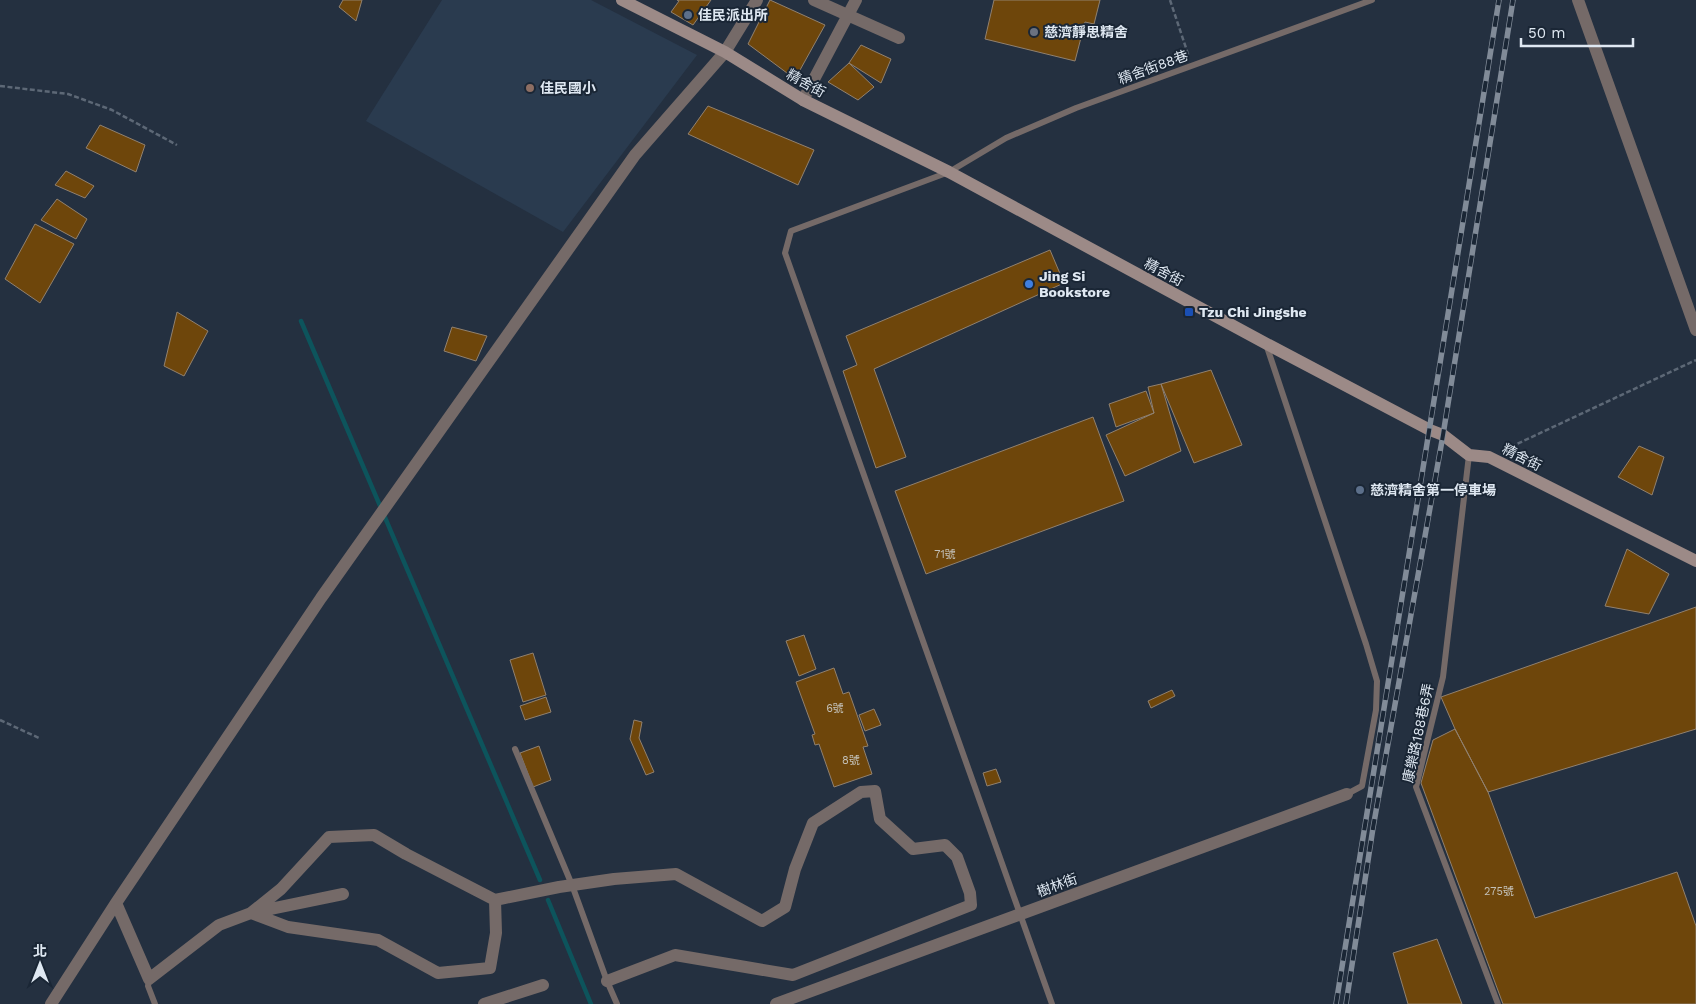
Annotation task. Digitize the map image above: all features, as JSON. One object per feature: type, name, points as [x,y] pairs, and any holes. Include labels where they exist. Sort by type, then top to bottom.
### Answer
[{"type":"street","name":"精舍街","points":[[622,0],[725,52],[803,100],[949,172],[1266,343],[1430,430],[1443,435],[1469,455],[1489,457],[1696,561]]},
{"type":"street","points":[[52,1004],[116,903],[310,613],[635,155],[725,52],[757,0]]},
{"type":"street","points":[[814,0],[898,38]]},
{"type":"street","points":[[803,100],[856,0]]},
{"type":"street","points":[[1578,0],[1696,330]]},
{"type":"street","points":[[252,913],[281,889],[329,837],[374,835],[494,900],[614,879],[676,874],[762,920],[785,907],[795,869],[813,823],[861,792],[875,791],[880,819],[913,849],[945,845],[957,857],[970,893],[971,905],[793,975],[675,956],[607,981]]},
{"type":"street","name":"樹林街","points":[[776,1004],[1347,794]]},
{"type":"street","points":[[116,903],[150,979],[219,926],[252,913],[343,894]]},
{"type":"street","points":[[252,913],[288,927],[378,940],[438,973],[490,968],[496,933],[494,900]]},
{"type":"street","points":[[484,1004],[544,985]]},
{"type":"lane","name":"精舍街88巷","points":[[1020,915],[785,252],[791,231],[949,172],[1006,138],[1076,108],[1372,0]]},
{"type":"lane","points":[[1266,343],[1366,644],[1376,681],[1376,710],[1362,786],[1347,794]]},
{"type":"lane","name":"康樂路188巷6弄","points":[[1469,455],[1443,677],[1416,787],[1498,1004]]},
{"type":"lane","points":[[515,749],[572,885],[617,1004]]},
{"type":"lane","points":[[1020,915],[1052,1004]]},
{"type":"lane","points":[[150,979],[148,986],[155,1004]]},
{"type":"path","points":[[1170,0],[1192,66]]},
{"type":"path","points":[[0,86],[68,94],[112,110],[177,145]]},
{"type":"path","points":[[1489,457],[1696,360]]},
{"type":"path","points":[[0,720],[39,738]]},
{"type":"shaded area","name":"佳民國小","points":[[442,0],[591,0],[697,55],[563,232],[366,121]]},
{"type":"building","points":[[343,0],[362,0],[356,21],[339,7]]},
{"type":"building","name":"佳民派出所","points":[[677,0],[711,0],[693,25],[671,12],[679,1]]},
{"type":"building","points":[[770,0],[825,25],[795,79],[748,44]]},
{"type":"building","name":"慈濟靜思精舍","points":[[994,0],[1100,0],[1094,24],[1085,22],[1075,61],[985,39]]},
{"type":"building","points":[[861,45],[891,59],[881,83],[849,63]]},
{"type":"building","points":[[849,63],[874,87],[858,100],[828,82]]},
{"type":"building","points":[[708,106],[814,150],[798,185],[688,134]]},
{"type":"building","points":[[100,125],[145,145],[136,172],[86,148]]},
{"type":"building","points":[[66,171],[94,186],[85,198],[55,185]]},
{"type":"building","points":[[57,199],[87,219],[76,239],[41,220]]},
{"type":"building","points":[[35,224],[74,244],[40,303],[5,279]]},
{"type":"building","points":[[1050,250],[1064,283],[874,369],[906,457],[876,468],[843,371],[857,365],[846,336]]},
{"type":"building","points":[[177,312],[208,331],[184,376],[164,366]]},
{"type":"building","points":[[452,327],[487,336],[476,361],[444,351]]},
{"type":"building","points":[[1211,370],[1242,445],[1194,463],[1161,384]]},
{"type":"building","points":[[1161,384],[1181,451],[1125,476],[1106,435],[1154,413],[1148,387]]},
{"type":"building","points":[[1146,391],[1154,413],[1116,427],[1109,404]]},
{"type":"building","points":[[1093,417],[1124,501],[926,574],[895,491]]},
{"type":"building","points":[[1639,446],[1664,457],[1652,495],[1618,477]]},
{"type":"building","points":[[1627,549],[1669,574],[1649,614],[1605,606]]},
{"type":"building","points":[[1696,607],[1696,729],[1488,792],[1455,729],[1441,697]]},
{"type":"building","points":[[804,635],[816,669],[799,676],[786,641]]},
{"type":"building","points":[[533,653],[546,695],[523,702],[510,660]]},
{"type":"building","points":[[834,668],[843,694],[849,692],[868,746],[863,747],[872,774],[834,787],[819,744],[815,745],[812,735],[815,734],[796,682]]},
{"type":"building","points":[[1172,690],[1175,696],[1151,708],[1148,701]]},
{"type":"building","points":[[546,697],[551,712],[525,720],[520,706]]},
{"type":"building","points":[[874,709],[881,725],[865,731],[859,715]]},
{"type":"building","points":[[634,720],[642,722],[639,738],[654,772],[646,775],[630,739]]},
{"type":"building","points":[[1455,729],[1488,792],[1535,918],[1677,872],[1696,926],[1696,1004],[1503,1004],[1421,783],[1433,740]]},
{"type":"building","points":[[539,746],[551,780],[533,787],[520,753]]},
{"type":"building","points":[[996,769],[1001,782],[987,786],[983,773]]},
{"type":"building","points":[[1437,939],[1462,1004],[1408,1004],[1393,953]]},
{"type":"waterway","points":[[301,321],[540,880]]},
{"type":"waterway","points":[[548,900],[591,1004]]},
{"type":"railway","points":[[1336,1004],[1499,0]]},
{"type":"railway","points":[[1346,1004],[1373,828],[1443,435],[1513,0]]},
{"type":"place","name":"佳民派出所","points":[[688,15]]},
{"type":"place","name":"慈濟靜思精舍","points":[[1034,32]]},
{"type":"place","name":"佳民國小","points":[[530,88]]},
{"type":"place","name":"Jing Si Bookstore","points":[[1029,284]]},
{"type":"place","name":"Tzu Chi Jingshe","points":[[1189,312]]},
{"type":"place","name":"慈濟精舍第一停車場","points":[[1360,490]]}]
